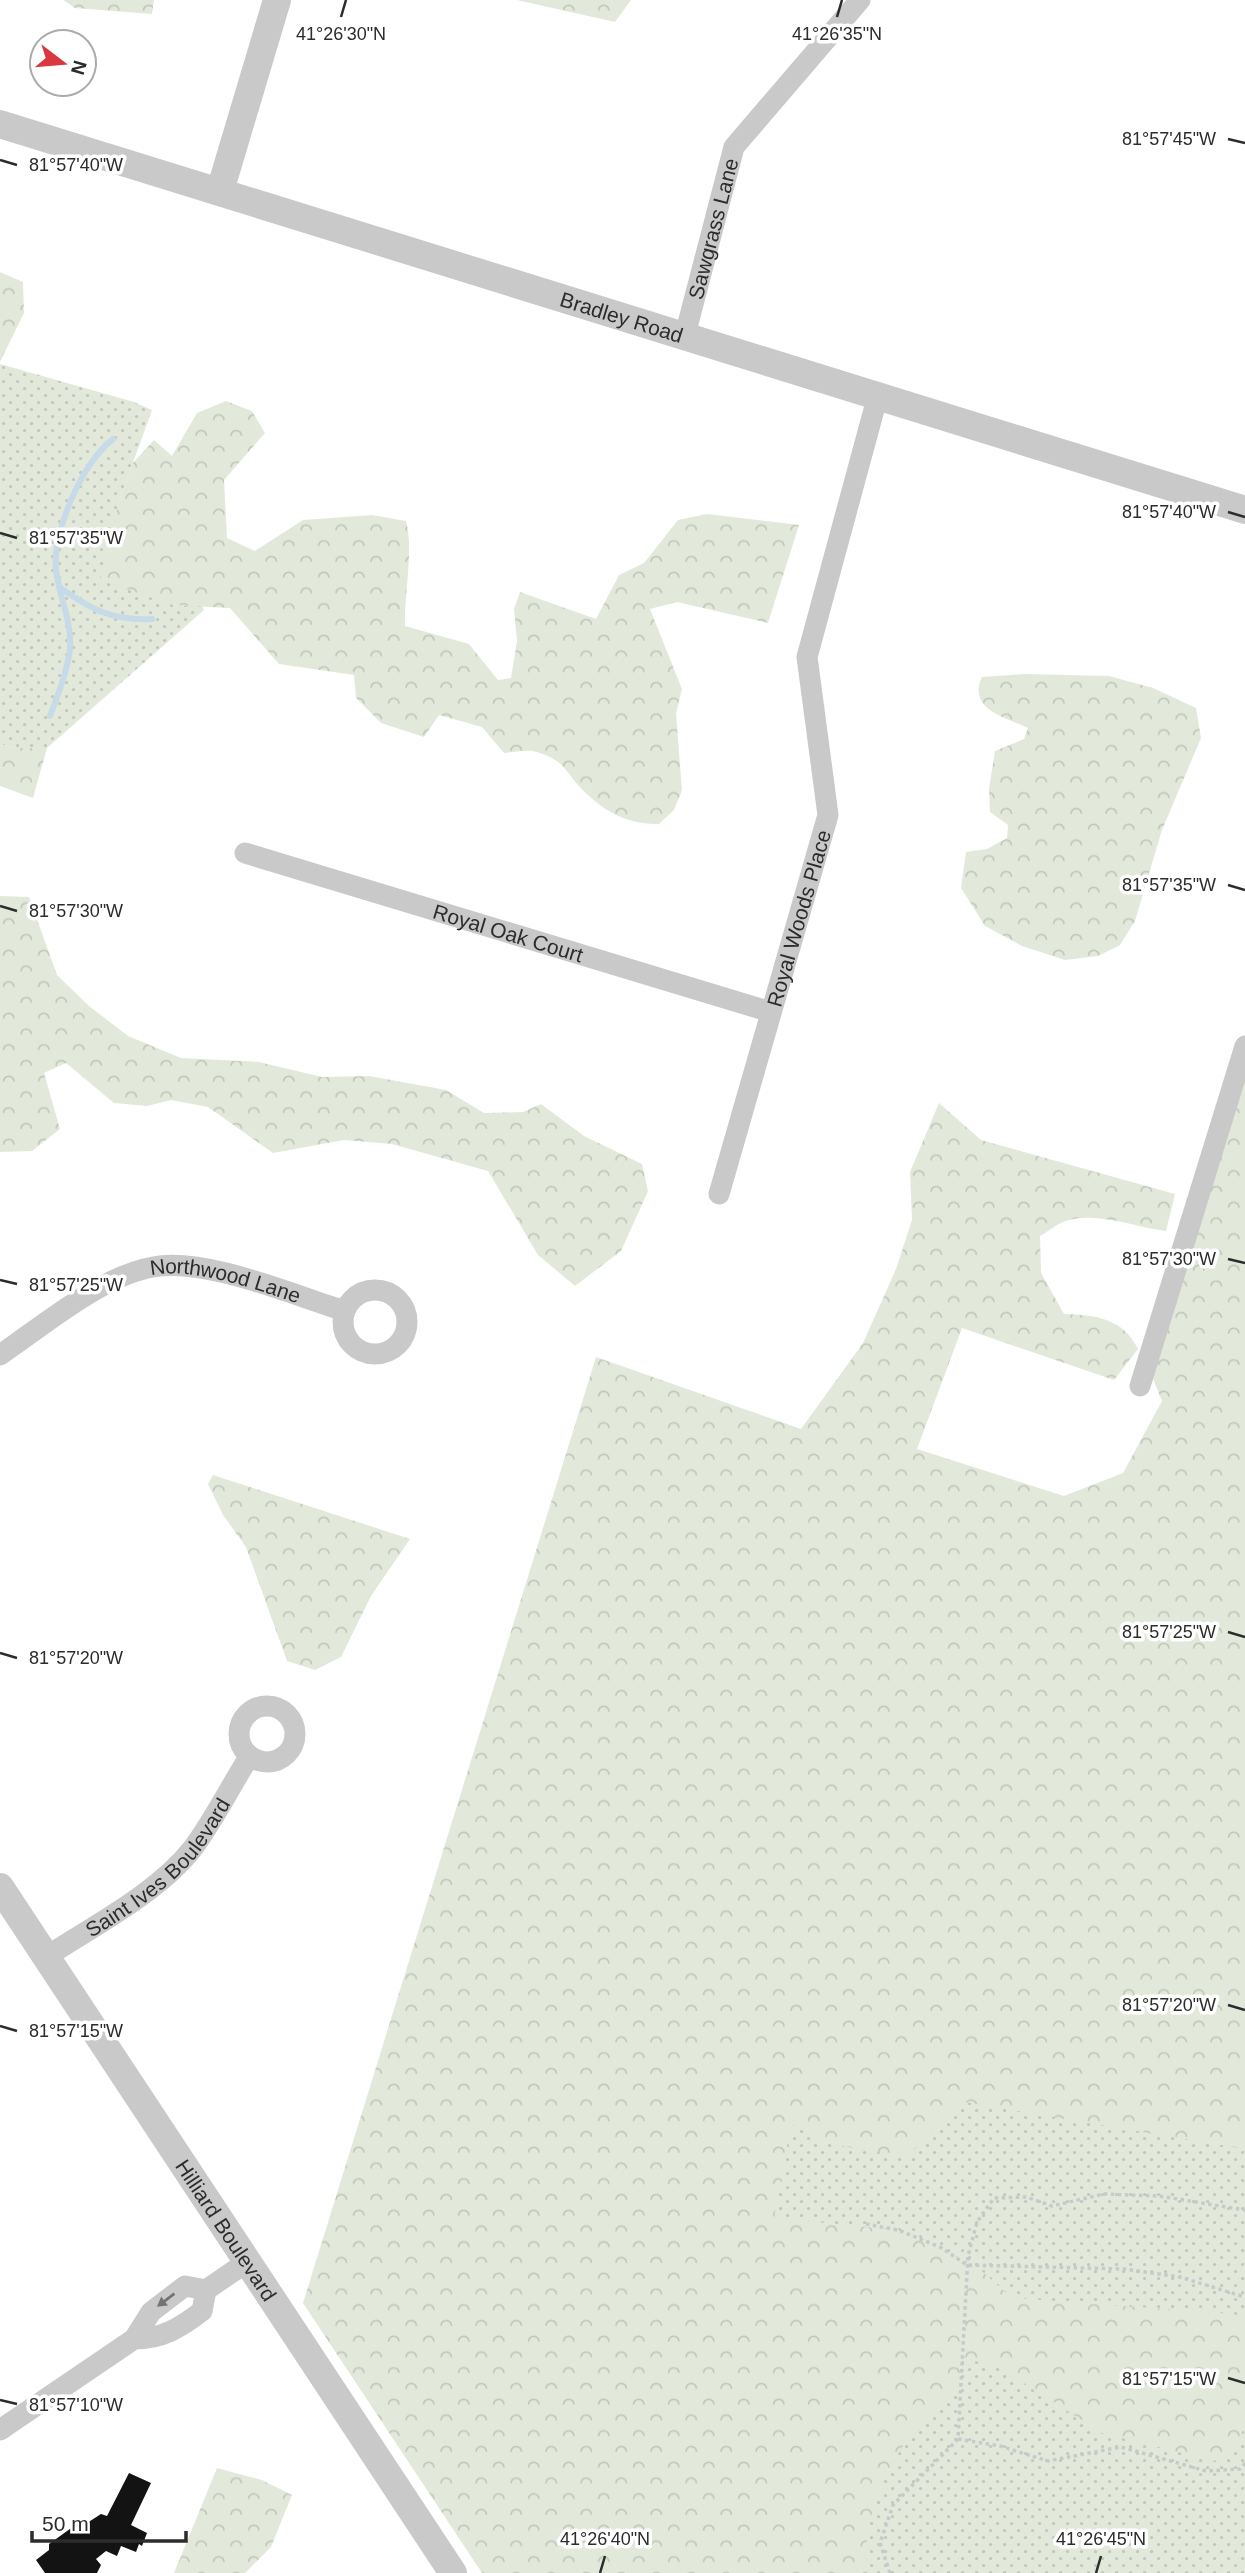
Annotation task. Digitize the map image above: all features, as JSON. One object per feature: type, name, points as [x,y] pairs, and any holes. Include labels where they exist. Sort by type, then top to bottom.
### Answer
[{"type":"street","points":[[220,191],[278,0]]},
{"type":"street","name":"Sawgrass Lane","points":[[685,335],[734,147],[860,0]]},
{"type":"street","name":"Bradley Road","points":[[0,124],[1245,510]]},
{"type":"street","name":"Royal Woods Place","points":[[719,1194],[828,815],[807,657],[878,395]]},
{"type":"street","name":"Royal Oak Court","points":[[245,853],[771,1012]]},
{"type":"street","points":[[1140,1386],[1245,1046]]},
{"type":"street","name":"Northwood Lane","points":[[0,1355],[107,1284],[154,1266],[183,1266],[214,1271],[345,1311]]},
{"type":"street","name":"Saint Ives Boulevard","points":[[46,1957],[146,1891],[180,1862],[201,1836],[249,1757]]},
{"type":"street","name":"Hilliard Boulevard","points":[[0,1887],[453,2573]]},
{"type":"street","points":[[134,2339],[153,2339],[182,2326],[202,2311],[206,2290],[247,2262]]},
{"type":"street","points":[[0,2430],[134,2339],[151,2312],[185,2286],[206,2290]]},
{"type":"path","points":[[890,2573],[880,2543],[893,2505],[958,2438],[967,2265],[977,2221],[995,2198],[1026,2197],[1052,2206],[1104,2194],[1159,2196],[1245,2210]]},
{"type":"path","points":[[866,2224],[898,2230],[940,2247],[967,2265],[1124,2269],[1180,2277],[1245,2297]]},
{"type":"path","points":[[958,2438],[1000,2446],[1048,2461],[1121,2446],[1206,2471],[1240,2469],[1245,2463]]},
{"type":"green space","points":[[63,0],[154,0],[152,14],[75,8]]},
{"type":"green space","points":[[517,0],[631,0],[615,22]]},
{"type":"green space","points":[[0,272],[23,282],[24,313],[0,362]]},
{"type":"green space","points":[[0,364],[134,402],[152,410],[119,501],[173,605],[202,606],[204,610],[47,748],[16,748],[0,744]]},
{"type":"green space","points":[[226,401],[252,411],[265,433],[224,480],[227,538],[255,551],[303,520],[372,515],[406,521],[409,558],[405,626],[469,644],[498,680],[511,678],[517,641],[514,609],[520,592],[596,619],[619,575],[644,563],[678,520],[707,514],[799,525],[768,623],[677,602],[650,609],[682,689],[676,713],[682,790],[674,810],[659,824],[625,819],[596,802],[557,761],[533,751],[504,753],[482,727],[439,715],[424,737],[381,723],[356,698],[354,675],[279,664],[230,608],[173,605],[100,580],[119,501],[132,464],[154,440],[172,456],[197,413]]},
{"type":"green space","points":[[1025,674],[1109,676],[1153,688],[1196,708],[1201,738],[1162,830],[1135,921],[1120,945],[1098,956],[1065,960],[1022,946],[985,926],[961,888],[966,852],[987,849],[1007,838],[1008,825],[990,812],[989,789],[995,751],[1024,739],[1028,728],[999,715],[984,704],[979,688],[982,677]]},
{"type":"green space","points":[[0,744],[16,748],[47,748],[33,798],[0,786]]},
{"type":"green space","points":[[0,896],[29,897],[57,975],[89,1006],[128,1036],[181,1058],[259,1062],[322,1077],[369,1076],[446,1090],[484,1113],[523,1112],[541,1104],[584,1136],[642,1164],[648,1191],[621,1251],[575,1286],[538,1255],[488,1171],[392,1144],[344,1140],[273,1153],[208,1107],[171,1100],[147,1106],[114,1103],[66,1063],[44,1073],[60,1129],[32,1151],[0,1152]]},
{"type":"green space","points":[[1245,1046],[1245,2149],[964,2102],[906,2157],[830,2144],[791,2124],[774,2218],[898,2230],[976,2266],[1012,2298],[1234,2314],[1245,2320],[1245,2420],[1238,2449],[1214,2461],[1102,2433],[997,2366],[962,2358],[961,2383],[912,2433],[884,2481],[867,2537],[867,2573],[482,2573],[303,2303],[596,1357],[801,1429],[863,1343],[896,1269],[912,1220],[910,1172],[939,1103],[981,1140],[1175,1194],[1166,1231],[1105,1219],[1081,1218],[1062,1223],[1040,1236],[1041,1273],[1064,1314],[1107,1320],[1124,1331],[1138,1349],[1114,1380],[962,1328],[917,1449],[1064,1496],[1123,1473],[1162,1401],[1147,1364]]},
{"type":"green space","points":[[213,1475],[410,1539],[371,1596],[341,1657],[315,1670],[287,1661],[246,1547],[223,1515],[208,1484]]},
{"type":"green space","points":[[1245,1718],[1245,2573],[711,2573],[790,2124]]},
{"type":"green space","points":[[217,2468],[262,2480],[292,2495],[271,2547],[245,2573],[174,2573]]},
{"type":"building","points":[[129,2473],[151,2483],[131,2525],[147,2533],[142,2546],[139,2544],[136,2552],[121,2546],[117,2556],[106,2551],[96,2559],[101,2565],[97,2573],[45,2573],[36,2560],[49,2550],[49,2544],[81,2521],[87,2523],[101,2514],[107,2516]]},
{"type":"waterway","points":[[50,716],[70,649],[69,628],[56,569],[59,536],[64,517],[81,480],[91,463],[113,439]]},
{"type":"waterway","points":[[59,587],[81,602],[113,616],[152,619]]}]
